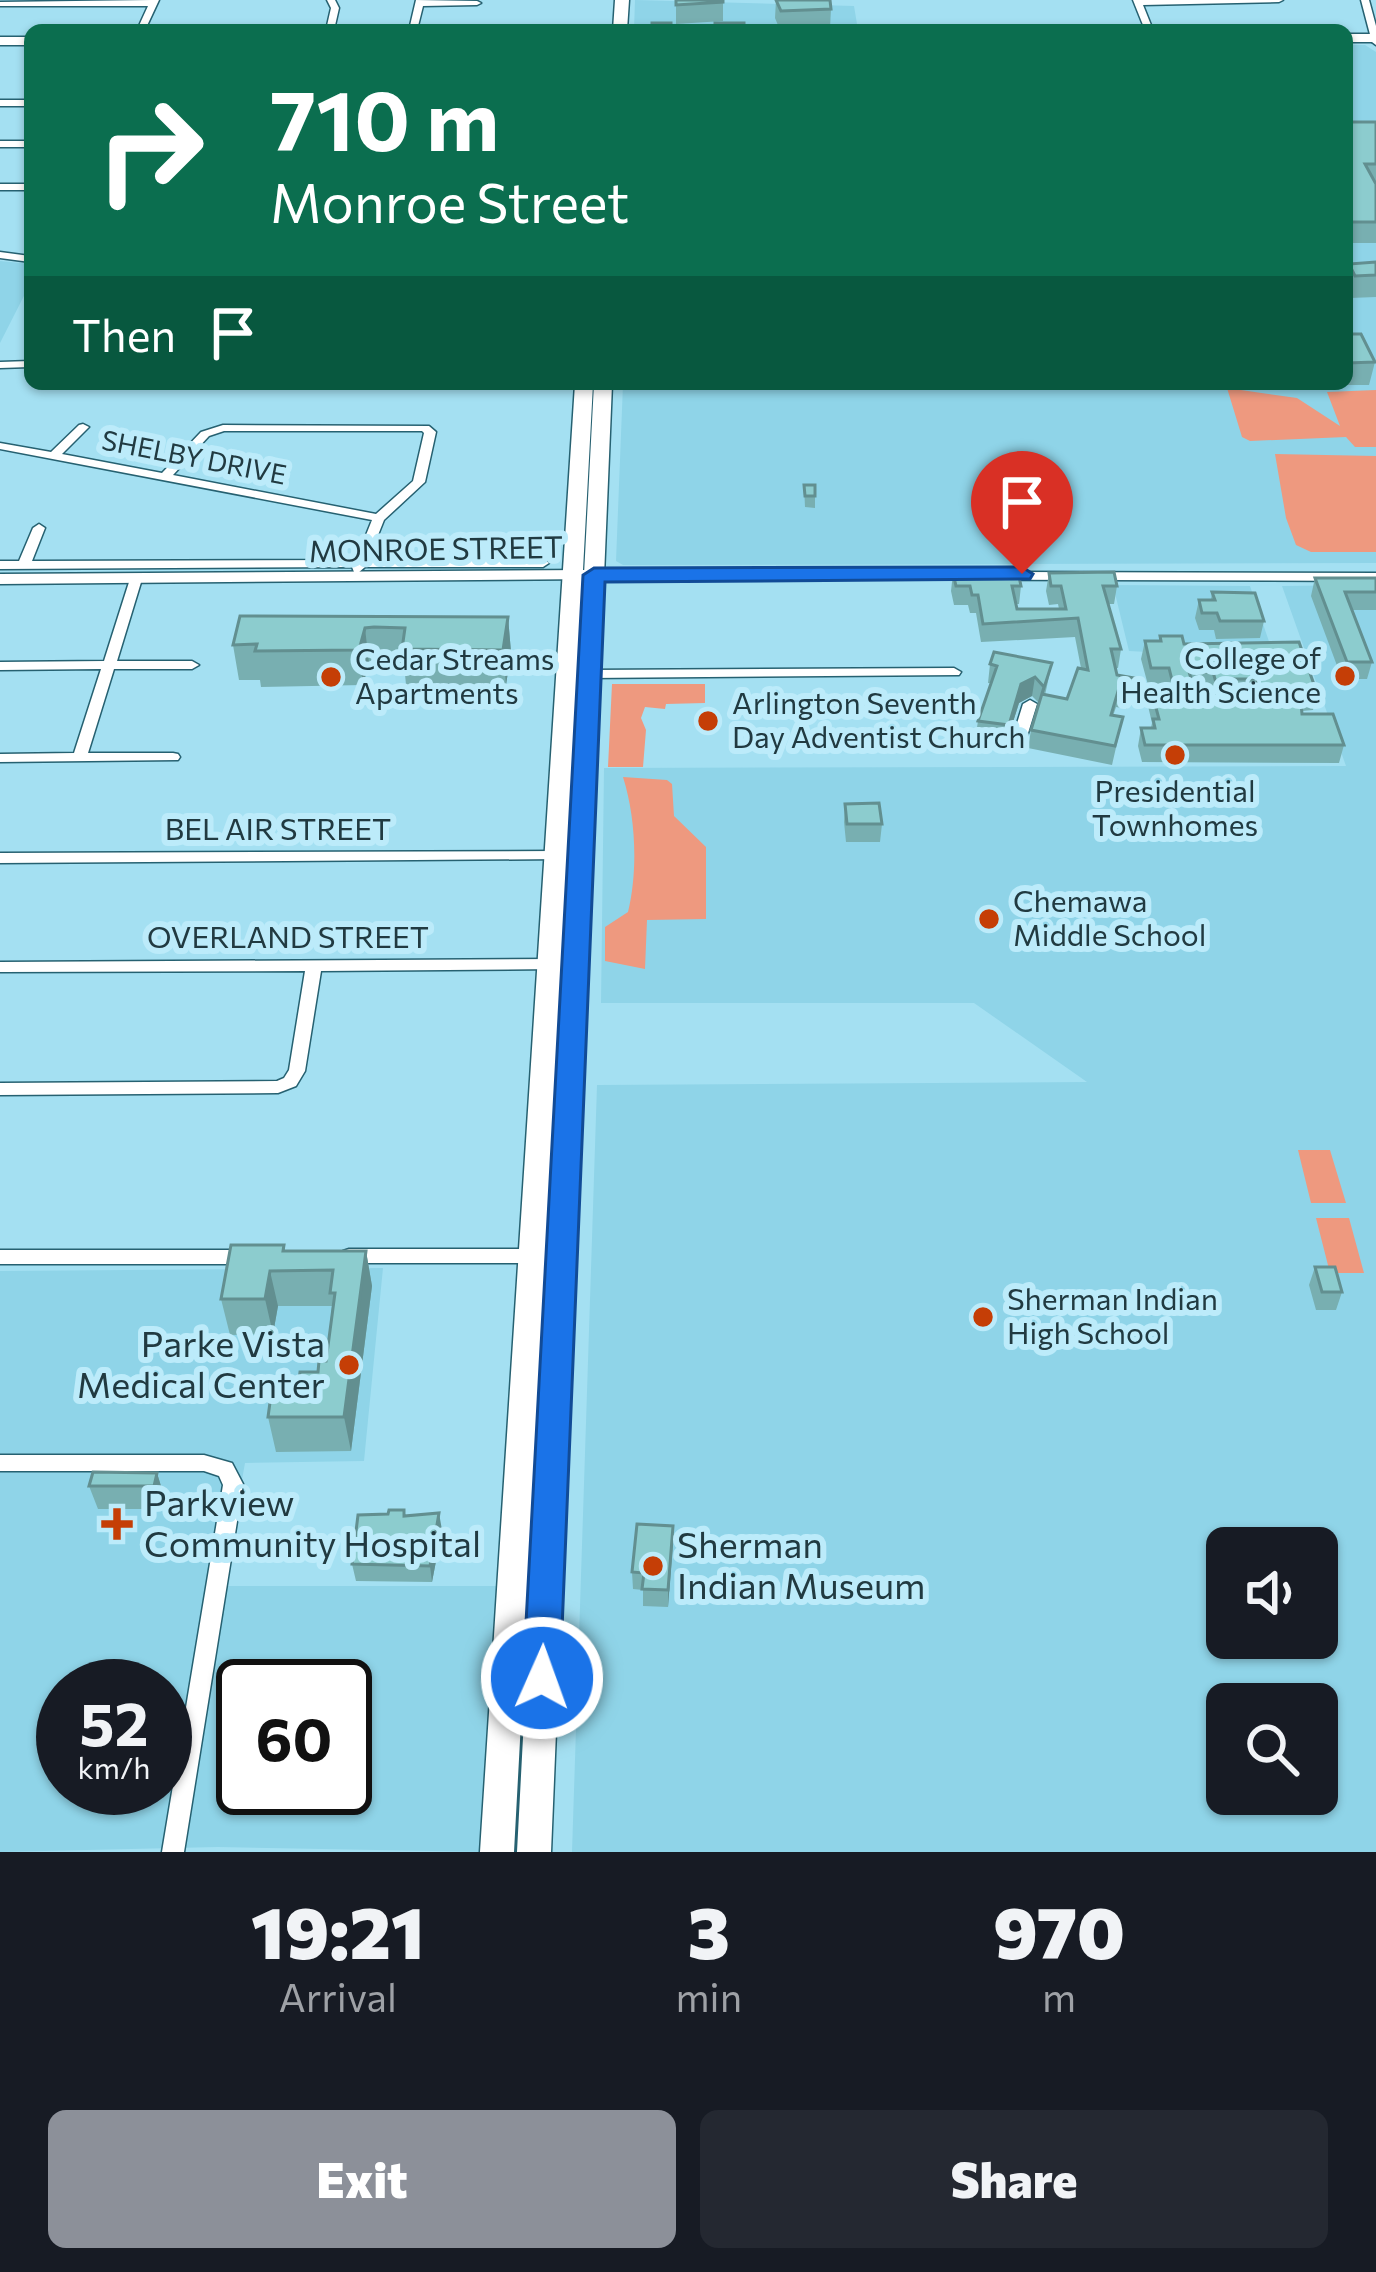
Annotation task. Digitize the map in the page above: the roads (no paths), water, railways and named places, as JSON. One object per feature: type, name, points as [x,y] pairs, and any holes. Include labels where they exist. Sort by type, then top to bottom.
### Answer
[{"type":"main road","points":[[534,1852],[532,1256],[589,674],[584,390]]},
{"type":"main road","points":[[497,1852],[536,1460],[563,964],[556,856],[602,390]]},
{"type":"main road","name":"MONROE STREET","points":[[0,579],[357,571],[584,575]]},
{"type":"street","points":[[1365,0],[1375,22],[1374,39]]},
{"type":"street","points":[[1137,1],[1280,2]]},
{"type":"street","points":[[0,4],[154,2]]},
{"type":"street","points":[[420,2],[477,3]]},
{"type":"street","points":[[54,456],[83,428]]},
{"type":"street","points":[[165,477],[205,434],[223,428],[425,428],[430,432],[419,482],[379,518],[357,571]]},
{"type":"street","name":"SHELBY DRIVE","points":[[0,446],[379,518]]},
{"type":"street","points":[[24,565],[39,528]]},
{"type":"street","points":[[0,565],[357,571],[544,563]]},
{"type":"street","name":"MONROE STREET","points":[[584,575],[1376,577]]},
{"type":"street","points":[[80,758],[136,579]]},
{"type":"street","points":[[0,666],[192,665]]},
{"type":"street","points":[[589,674],[954,672]]},
{"type":"street","points":[[1017,746],[1030,704]]},
{"type":"street","points":[[0,758],[173,757]]},
{"type":"street","name":"BEL AIR STREET","points":[[0,857],[556,856]]},
{"type":"street","name":"OVERLAND STREET","points":[[0,967],[563,964]]},
{"type":"street","points":[[0,1089],[278,1087],[290,1082],[297,1071],[314,965]]},
{"type":"street","points":[[0,1257],[274,1256]]},
{"type":"street","points":[[336,1256],[532,1256]]},
{"type":"street","points":[[0,1462],[204,1463],[224,1469],[233,1484],[173,1852]]},
{"type":"place","name":"College of Health Science","points":[[1345,676]]},
{"type":"place","name":"Cedar Streams Apartments","points":[[331,677]]},
{"type":"place","name":"Arlington Seventh Day Adventist Church","points":[[708,721]]},
{"type":"place","name":"Presidential Townhomes","points":[[1175,755]]},
{"type":"place","name":"Chemawa Middle School","points":[[989,919]]},
{"type":"place","name":"Sherman Indian High School","points":[[983,1317]]},
{"type":"place","name":"Parke Vista Medical Center","points":[[349,1365]]},
{"type":"place","name":"Parkview Community Hospital","points":[[117,1524]]},
{"type":"place","name":"Sherman Indian Museum","points":[[653,1566]]}]
